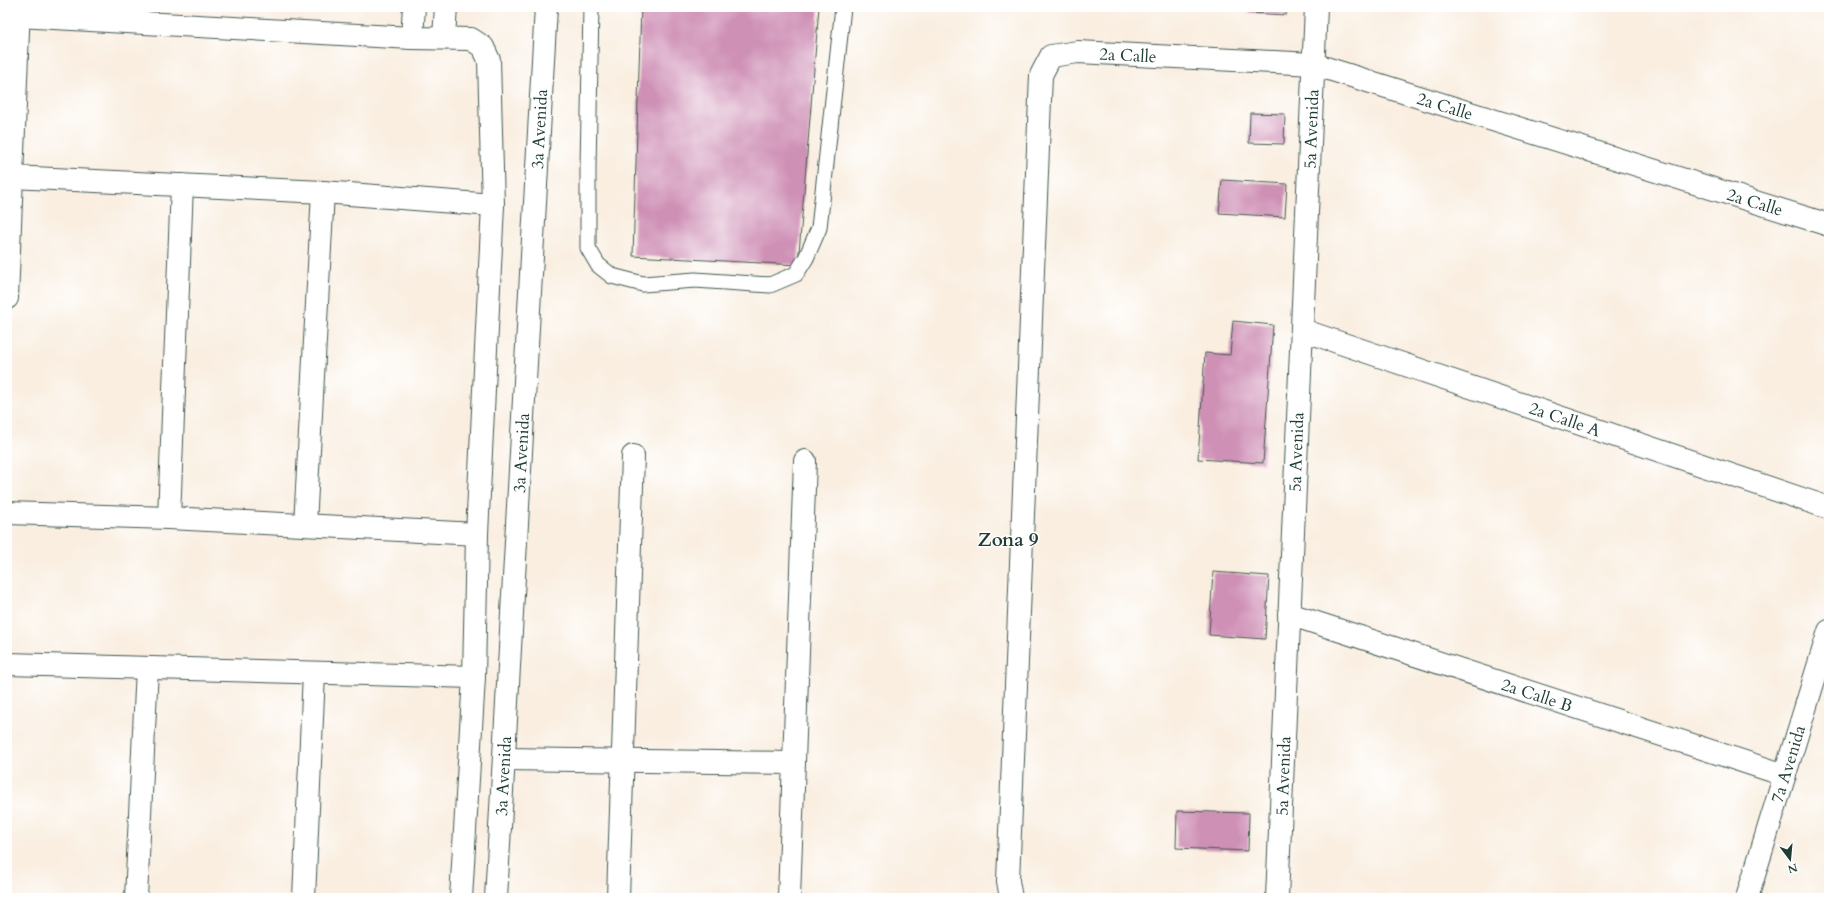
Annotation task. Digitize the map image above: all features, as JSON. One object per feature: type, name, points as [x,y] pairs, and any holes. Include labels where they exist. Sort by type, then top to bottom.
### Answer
[{"type":"street","points":[[412,38],[414,7]]},
{"type":"street","points":[[444,37],[446,7]]},
{"type":"street","name":"3a Avenida","points":[[496,898],[546,7]]},
{"type":"street","name":"5a Avenida","points":[[1277,898],[1316,7]]},
{"type":"street","points":[[7,298],[19,12],[412,38],[471,38],[483,47],[489,60],[493,205],[477,534],[474,676],[462,898]]},
{"type":"street","name":"2a Calle","points":[[1011,898],[1008,881],[1041,75],[1051,56],[1078,52],[1313,64],[1829,226]]},
{"type":"street","points":[[12,177],[323,192],[493,205]]},
{"type":"street","points":[[169,518],[182,185]]},
{"type":"street","points":[[305,525],[323,192]]},
{"type":"street","name":"2a Calle A","points":[[1302,330],[1829,508]]},
{"type":"street","points":[[618,898],[633,456]]},
{"type":"street","points":[[789,898],[806,461]]},
{"type":"street","points":[[7,513],[169,518],[477,534]]},
{"type":"street","name":"2a Calle B","points":[[1289,614],[1785,775]]},
{"type":"street","name":"7a Avenida","points":[[1747,898],[1829,631]]},
{"type":"street","points":[[7,664],[474,676]]},
{"type":"street","points":[[136,898],[147,668]]},
{"type":"street","points":[[304,898],[314,672]]},
{"type":"street","points":[[504,759],[794,763]]},
{"type":"lane","points":[[591,7],[588,248],[598,265],[612,276],[643,284],[695,280],[770,285],[796,274],[806,258],[819,228],[843,7]]},
{"type":"building","points":[[641,7],[819,7],[798,265],[633,256]]},
{"type":"building","points":[[1249,7],[1287,7],[1286,15],[1249,13]]},
{"type":"building","points":[[1250,113],[1285,114],[1284,144],[1249,143]]},
{"type":"building","points":[[1222,180],[1287,184],[1285,217],[1219,213]]},
{"type":"building","points":[[1233,321],[1273,325],[1263,463],[1198,459],[1205,353],[1230,355]]},
{"type":"building","points":[[1213,572],[1269,576],[1265,639],[1209,635]]},
{"type":"building","points":[[1177,811],[1249,813],[1248,851],[1176,848]]},
{"type":"district","name":"Zona 9","points":[[1008,539]]}]
